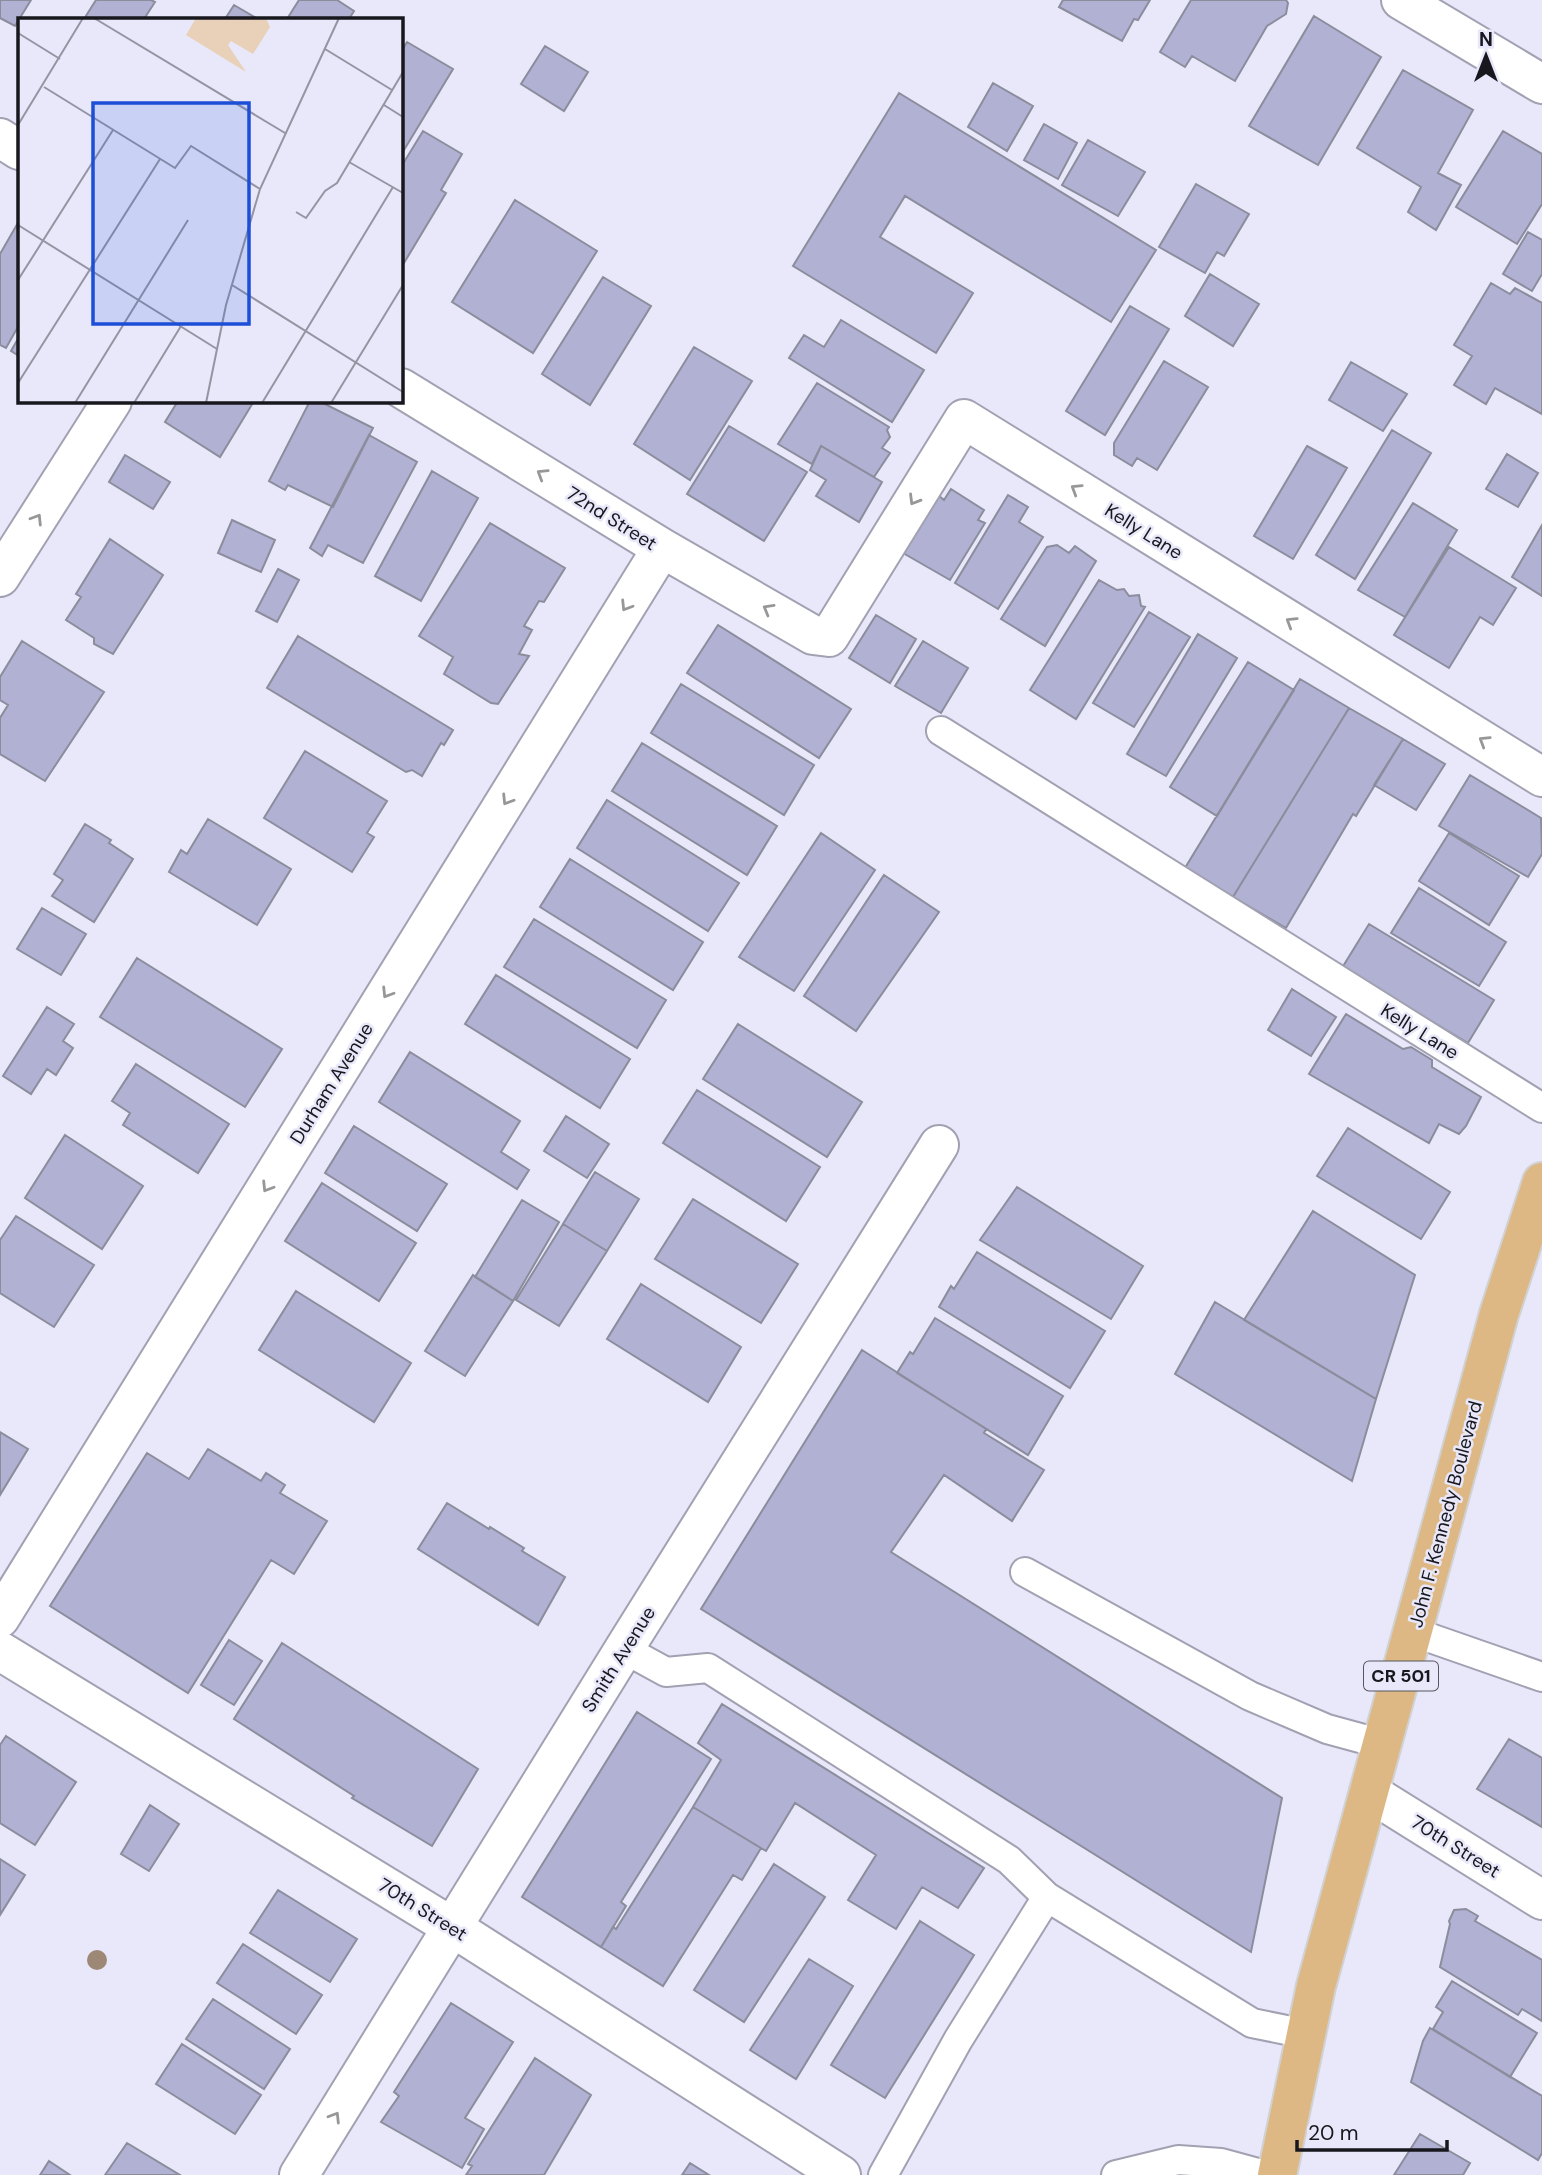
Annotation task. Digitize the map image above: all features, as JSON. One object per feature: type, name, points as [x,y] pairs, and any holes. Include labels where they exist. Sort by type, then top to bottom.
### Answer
[{"type":"main road","name":"John F. Kennedy Boulevard","points":[[1277,2175],[1316,1986],[1499,1314],[1542,1182]]},
{"type":"street","points":[[1401,0],[1542,85]]},
{"type":"street","points":[[0,138],[18,149]]},
{"type":"street","name":"72nd Street","points":[[402,389],[662,548],[813,635],[829,637]]},
{"type":"street","points":[[0,577],[111,402]]},
{"type":"street","name":"Kelly Lane","points":[[829,637],[964,419],[1542,778]]},
{"type":"street","name":"Durham Avenue","points":[[0,1618],[662,548]]},
{"type":"street","name":"Smith Avenue","points":[[299,2175],[939,1145]]},
{"type":"street","name":"70th Street","points":[[0,1651],[452,1927],[841,2175]]},
{"type":"street","name":"70th Street","points":[[1369,1792],[1542,1900]]},
{"type":"lane","name":"Kelly Lane","points":[[941,731],[1542,1108]]},
{"type":"lane","points":[[1025,1572],[1250,1696],[1326,1729],[1382,1744]]},
{"type":"lane","points":[[1413,1632],[1542,1677]]},
{"type":"lane","points":[[624,1649],[666,1672],[708,1668],[1009,1860],[1047,1897],[1252,2024],[1306,2034]]},
{"type":"lane","points":[[883,2175],[958,2040],[1047,1897]]},
{"type":"lane","points":[[1116,2175],[1178,2161],[1220,2163],[1265,2175]]},
{"type":"building","points":[[0,0],[31,0],[15,26],[0,18]]},
{"type":"building","points":[[96,0],[155,2],[145,18],[85,18]]},
{"type":"building","points":[[299,0],[337,0],[354,11],[350,18],[288,18]]},
{"type":"building","points":[[1063,0],[1150,0],[1138,20],[1134,19],[1122,41],[1059,7]]},
{"type":"building","points":[[1191,0],[1286,0],[1288,3],[1286,14],[1267,26],[1235,81],[1192,56],[1185,67],[1160,52]]},
{"type":"building","points":[[234,5],[256,18],[226,18]]},
{"type":"building","points":[[1314,16],[1381,57],[1318,165],[1249,126]]},
{"type":"building","points":[[407,42],[453,69],[402,153],[402,50]]},
{"type":"building","points":[[545,46],[588,72],[564,111],[521,84]]},
{"type":"building","points":[[1403,70],[1473,110],[1438,173],[1461,185],[1436,230],[1408,212],[1421,187],[1357,148]]},
{"type":"building","points":[[993,83],[1033,106],[1007,151],[968,127]]},
{"type":"building","points":[[899,93],[1156,250],[1111,322],[905,196],[880,237],[973,293],[936,353],[793,266]]},
{"type":"building","points":[[1044,124],[1077,143],[1058,179],[1024,160]]},
{"type":"building","points":[[423,131],[462,154],[441,190],[446,193],[402,266],[402,165]]},
{"type":"building","points":[[1503,131],[1542,154],[1542,204],[1517,244],[1456,207]]},
{"type":"building","points":[[1088,140],[1145,172],[1118,216],[1062,185]]},
{"type":"building","points":[[1196,184],[1249,214],[1224,256],[1217,252],[1205,273],[1159,247]]},
{"type":"building","points":[[515,200],[597,251],[533,353],[452,302]]},
{"type":"building","points":[[18,223],[18,327],[6,348],[0,345],[0,254]]},
{"type":"building","points":[[1528,232],[1542,240],[1542,274],[1532,291],[1503,274]]},
{"type":"building","points":[[1210,274],[1259,304],[1233,346],[1185,316]]},
{"type":"building","points":[[603,277],[651,306],[590,405],[542,374]]},
{"type":"building","points":[[1491,283],[1510,294],[1515,288],[1542,303],[1542,414],[1495,388],[1486,404],[1454,385],[1472,356],[1454,345]]},
{"type":"building","points":[[1130,306],[1169,329],[1105,435],[1066,411]]},
{"type":"building","points":[[841,320],[924,370],[892,422],[789,358],[804,335],[824,347]]},
{"type":"building","points":[[18,339],[18,355],[11,351]]},
{"type":"building","points":[[694,347],[752,381],[690,480],[634,444]]},
{"type":"building","points":[[1164,361],[1208,387],[1157,470],[1137,458],[1132,466],[1114,455],[1114,443]]},
{"type":"building","points":[[1351,362],[1407,394],[1383,431],[1329,400]]},
{"type":"building","points":[[817,383],[889,427],[887,430],[890,437],[882,448],[890,453],[874,477],[821,446],[812,464],[778,444]]},
{"type":"building","points":[[177,402],[253,402],[220,457],[165,422]]},
{"type":"building","points":[[309,402],[321,402],[373,428],[333,507],[288,485],[285,490],[269,481]]},
{"type":"building","points":[[729,426],[807,472],[764,541],[687,494]]},
{"type":"building","points":[[1392,430],[1431,453],[1355,579],[1316,555]]},
{"type":"building","points":[[369,435],[417,462],[363,563],[328,545],[322,556],[310,548]]},
{"type":"building","points":[[821,446],[882,482],[859,522],[816,496],[826,480],[810,470]]},
{"type":"building","points":[[1307,446],[1347,468],[1293,559],[1254,536]]},
{"type":"building","points":[[1507,454],[1538,473],[1518,507],[1486,489]]},
{"type":"building","points":[[125,455],[170,482],[153,509],[109,482]]},
{"type":"building","points":[[432,471],[478,498],[421,601],[375,576]]},
{"type":"building","points":[[951,489],[984,510],[978,520],[985,523],[950,580],[903,553],[938,495],[944,500]]},
{"type":"building","points":[[1008,495],[1028,507],[1019,522],[1043,537],[998,609],[955,583]]},
{"type":"building","points":[[1413,503],[1457,530],[1405,617],[1358,590]]},
{"type":"building","points":[[232,520],[275,540],[261,572],[218,553]]},
{"type":"building","points":[[490,523],[565,568],[544,602],[539,601],[524,626],[532,630],[519,654],[529,656],[498,704],[491,703],[444,674],[453,657],[419,636]]},
{"type":"building","points":[[1542,525],[1542,596],[1512,577]]},
{"type":"building","points":[[110,539],[163,575],[113,654],[94,644],[94,638],[66,620],[81,597],[76,594]]},
{"type":"building","points":[[1057,545],[1069,553],[1075,546],[1096,561],[1045,646],[1001,619],[1047,547]]},
{"type":"building","points":[[1449,547],[1516,588],[1493,625],[1480,617],[1449,668],[1394,635]]},
{"type":"building","points":[[278,569],[299,580],[277,622],[256,611]]},
{"type":"building","points":[[1099,580],[1117,590],[1124,589],[1129,596],[1139,595],[1141,606],[1145,607],[1076,719],[1030,690]]},
{"type":"building","points":[[1149,612],[1190,637],[1134,727],[1093,703]]},
{"type":"building","points":[[876,615],[916,639],[890,683],[849,658]]},
{"type":"building","points":[[718,625],[851,709],[819,758],[687,673]]},
{"type":"building","points":[[1198,634],[1237,658],[1166,776],[1127,754]]},
{"type":"building","points":[[298,636],[453,730],[444,745],[441,743],[422,776],[412,770],[406,772],[267,688]]},
{"type":"building","points":[[22,641],[104,692],[45,781],[0,754],[0,718],[8,705],[0,700],[0,677]]},
{"type":"building","points":[[923,641],[968,668],[941,713],[895,686]]},
{"type":"building","points":[[1248,662],[1294,690],[1217,816],[1170,787]]},
{"type":"building","points":[[1300,679],[1349,708],[1233,897],[1185,868]]},
{"type":"building","points":[[681,684],[814,765],[784,815],[651,733]]},
{"type":"building","points":[[1349,708],[1403,739],[1356,816],[1353,814],[1286,928],[1233,897]]},
{"type":"building","points":[[1403,739],[1445,764],[1416,810],[1374,785]]},
{"type":"building","points":[[642,743],[777,826],[747,875],[612,791]]},
{"type":"building","points":[[305,751],[387,801],[367,833],[374,837],[352,872],[264,818]]},
{"type":"building","points":[[1470,775],[1541,818],[1542,854],[1528,877],[1439,826]]},
{"type":"building","points":[[607,800],[739,883],[708,931],[577,848]]},
{"type":"building","points":[[208,819],[291,869],[257,925],[169,872],[181,850],[187,854]]},
{"type":"building","points":[[85,824],[111,840],[109,843],[133,859],[94,922],[52,896],[63,880],[54,874]]},
{"type":"building","points":[[821,833],[875,870],[794,991],[739,957]]},
{"type":"building","points":[[1449,833],[1519,876],[1489,925],[1419,881]]},
{"type":"building","points":[[570,859],[703,942],[673,990],[540,907]]},
{"type":"building","points":[[884,875],[939,912],[856,1031],[804,996]]},
{"type":"building","points":[[1419,888],[1506,942],[1479,986],[1391,933]]},
{"type":"building","points":[[42,908],[86,934],[61,975],[17,949]]},
{"type":"building","points":[[534,919],[666,1000],[637,1048],[504,967]]},
{"type":"building","points":[[1369,924],[1494,1000],[1468,1043],[1342,968]]},
{"type":"building","points":[[137,958],[282,1049],[245,1107],[100,1017]]},
{"type":"building","points":[[496,975],[630,1059],[600,1108],[465,1024]]},
{"type":"building","points":[[1292,989],[1336,1017],[1311,1056],[1268,1030]]},
{"type":"building","points":[[47,1007],[74,1024],[63,1041],[73,1048],[56,1075],[47,1069],[31,1094],[3,1076]]},
{"type":"building","points":[[1346,1014],[1403,1049],[1411,1047],[1432,1060],[1432,1067],[1481,1097],[1459,1134],[1439,1124],[1429,1143],[1309,1074]]},
{"type":"building","points":[[738,1024],[862,1102],[827,1157],[703,1079]]},
{"type":"building","points":[[410,1052],[520,1121],[501,1152],[529,1170],[517,1189],[379,1102]]},
{"type":"building","points":[[136,1064],[229,1124],[198,1173],[123,1125],[130,1113],[112,1101]]},
{"type":"building","points":[[697,1090],[820,1167],[786,1221],[663,1143]]},
{"type":"building","points":[[566,1116],[609,1144],[587,1178],[544,1151]]},
{"type":"building","points":[[354,1126],[447,1184],[417,1231],[325,1173]]},
{"type":"building","points":[[1348,1128],[1450,1192],[1421,1239],[1317,1176]]},
{"type":"building","points":[[65,1135],[143,1186],[102,1249],[25,1198]]},
{"type":"building","points":[[595,1172],[639,1199],[607,1251],[563,1224]]},
{"type":"building","points":[[322,1183],[416,1243],[379,1301],[285,1241]]},
{"type":"building","points":[[1017,1187],[1143,1266],[1111,1319],[980,1240]]},
{"type":"building","points":[[693,1199],[798,1264],[761,1323],[655,1259]]},
{"type":"building","points":[[522,1200],[559,1222],[513,1301],[475,1277]]},
{"type":"building","points":[[1313,1211],[1415,1275],[1376,1399],[1244,1320]]},
{"type":"building","points":[[16,1216],[94,1265],[54,1327],[0,1293],[0,1240]]},
{"type":"building","points":[[563,1224],[607,1251],[559,1326],[516,1300]]},
{"type":"building","points":[[977,1252],[1105,1331],[1070,1388],[939,1307],[951,1286],[954,1289]]},
{"type":"building","points":[[473,1275],[513,1301],[465,1376],[425,1351]]},
{"type":"building","points":[[641,1284],[741,1347],[708,1402],[607,1339]]},
{"type":"building","points":[[296,1291],[411,1363],[374,1422],[259,1350]]},
{"type":"building","points":[[1215,1302],[1376,1399],[1352,1481],[1175,1374]]},
{"type":"building","points":[[935,1318],[1063,1396],[1028,1455],[897,1373],[910,1352],[913,1354]]},
{"type":"building","points":[[862,1350],[986,1429],[984,1433],[1044,1470],[1012,1521],[944,1475],[891,1552],[1282,1798],[1251,1952],[701,1609]]},
{"type":"building","points":[[0,1432],[28,1449],[0,1495]]},
{"type":"building","points":[[208,1449],[261,1481],[266,1473],[285,1485],[280,1493],[327,1521],[294,1574],[271,1560],[188,1693],[50,1606],[147,1453],[189,1479]]},
{"type":"building","points":[[447,1503],[524,1548],[522,1551],[565,1577],[538,1625],[418,1549]]},
{"type":"building","points":[[229,1640],[262,1661],[234,1705],[201,1685]]},
{"type":"building","points":[[282,1643],[478,1769],[432,1846],[352,1798],[354,1796],[234,1719]]},
{"type":"building","points":[[722,1704],[984,1868],[958,1908],[922,1887],[896,1929],[848,1900],[876,1855],[795,1803],[766,1851],[693,1807],[721,1760],[698,1743]]},
{"type":"building","points":[[637,1712],[711,1759],[621,1902],[626,1906],[601,1947],[522,1897]]},
{"type":"building","points":[[6,1736],[76,1782],[35,1845],[0,1823],[0,1745]]},
{"type":"building","points":[[1509,1739],[1542,1758],[1542,1827],[1477,1789]]},
{"type":"building","points":[[150,1805],[179,1824],[149,1871],[121,1854]]},
{"type":"building","points":[[693,1807],[761,1848],[742,1880],[733,1875],[663,1986],[601,1947],[613,1927],[616,1929]]},
{"type":"building","points":[[0,1859],[25,1875],[0,1915]]},
{"type":"building","points":[[774,1864],[825,1897],[744,2022],[694,1990]]},
{"type":"building","points":[[278,1890],[357,1939],[330,1982],[250,1933]]},
{"type":"building","points":[[1466,1909],[1478,1916],[1475,1921],[1542,1960],[1542,2021],[1522,2009],[1518,2015],[1440,1967],[1449,1921],[1454,1910]]},
{"type":"building","points":[[920,1921],[974,1955],[885,2098],[831,2065]]},
{"type":"building","points":[[243,1944],[322,1995],[296,2034],[217,1983]]},
{"type":"building","points":[[809,1959],[853,1986],[796,2079],[750,2050]]},
{"type":"building","points":[[1452,1981],[1537,2033],[1510,2077],[1433,2029],[1443,2012],[1436,2007]]},
{"type":"building","points":[[213,1999],[290,2049],[264,2089],[186,2039]]},
{"type":"building","points":[[451,2003],[513,2042],[465,2118],[484,2129],[462,2168],[381,2122],[399,2096],[394,2092]]},
{"type":"building","points":[[1430,2028],[1542,2096],[1542,2153],[1538,2160],[1411,2082],[1423,2041]]},
{"type":"building","points":[[182,2044],[261,2095],[235,2134],[156,2084]]},
{"type":"building","points":[[535,2058],[591,2095],[544,2175],[466,2175],[472,2166],[468,2164]]},
{"type":"building","points":[[1420,2134],[1470,2163],[1463,2175],[1394,2175]]},
{"type":"building","points":[[127,2143],[180,2175],[105,2175]]},
{"type":"building","points":[[49,2161],[70,2175],[40,2175]]},
{"type":"building","points":[[690,2163],[709,2175],[682,2175]]}]
